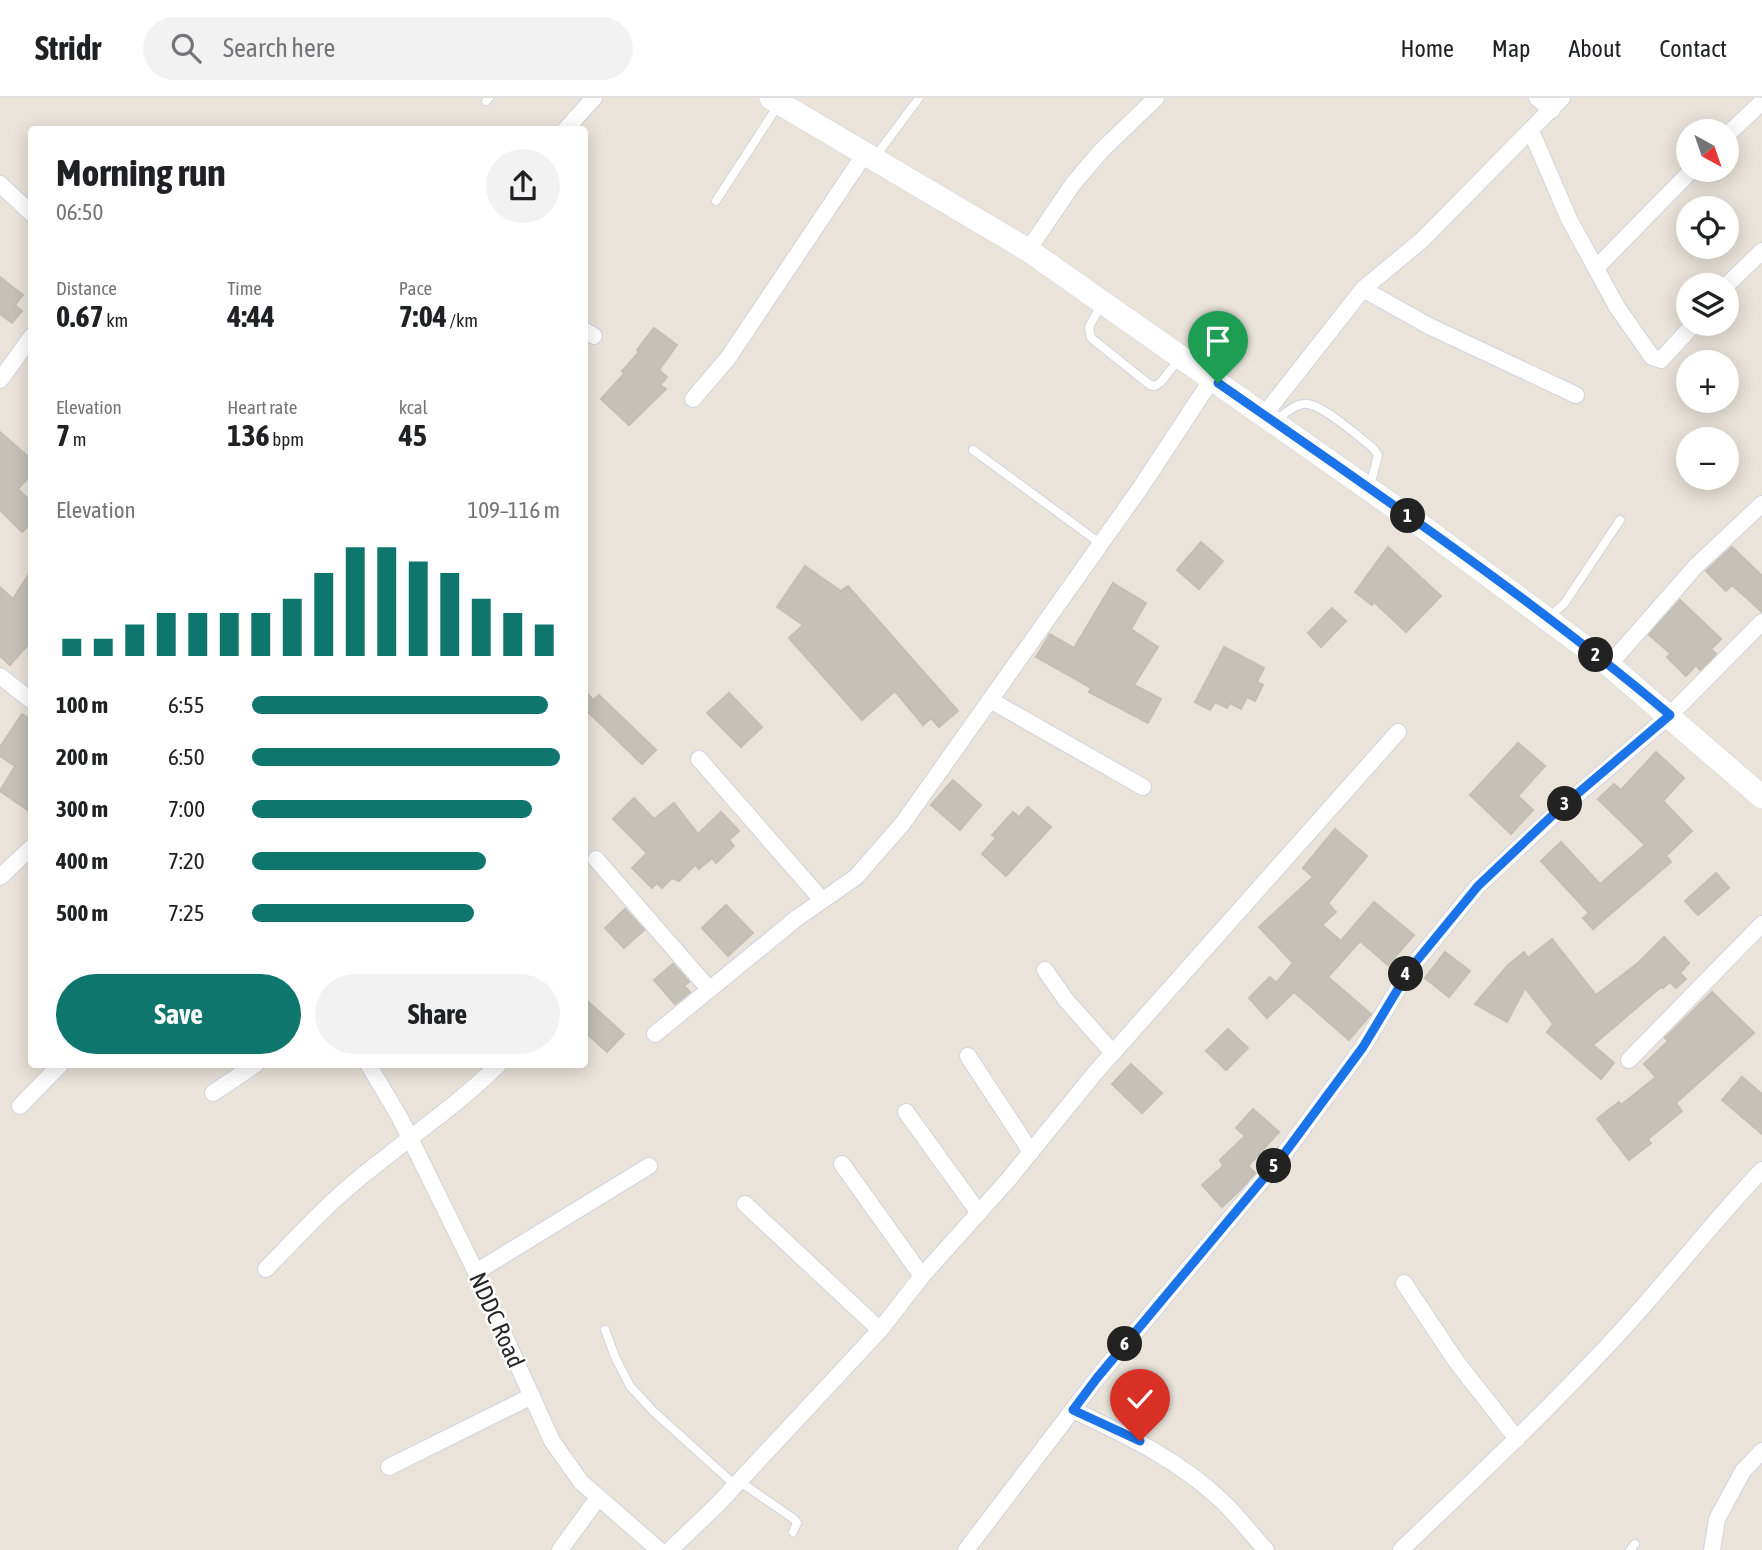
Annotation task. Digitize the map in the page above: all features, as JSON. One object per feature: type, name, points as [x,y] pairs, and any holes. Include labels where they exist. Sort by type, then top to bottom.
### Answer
[{"type":"street","points":[[569,126],[594,98]]},
{"type":"street","points":[[1028,250],[1101,151],[1156,98]]},
{"type":"street","points":[[1269,418],[1363,289],[1422,240],[1557,104],[1537,98]]},
{"type":"street","points":[[780,101],[868,158],[1028,250],[1369,488],[1609,664],[1762,797]]},
{"type":"street","points":[[1740,123],[1762,102]]},
{"type":"street","points":[[1531,131],[1569,219],[1617,307],[1652,357],[1661,360],[1684,336]]},
{"type":"street","points":[[693,399],[728,358],[868,158]]},
{"type":"street","points":[[1596,268],[1680,182]]},
{"type":"street","points":[[0,184],[28,210]]},
{"type":"street","points":[[1739,273],[1762,251]]},
{"type":"street","points":[[1363,289],[1429,326],[1576,395]]},
{"type":"street","points":[[0,380],[28,342]]},
{"type":"street","points":[[655,1034],[797,918],[856,877],[904,823],[1101,544],[1212,379]]},
{"type":"street","points":[[1609,664],[1696,566],[1762,504]]},
{"type":"street","points":[[966,1550],[1121,1349],[1284,1154],[1363,1047],[1410,969],[1478,886],[1557,811],[1670,715],[1762,622]]},
{"type":"street","points":[[0,676],[28,698]]},
{"type":"street","points":[[990,700],[1143,787]]},
{"type":"street","points":[[670,1550],[737,1483],[880,1330],[922,1276],[1114,1053],[1398,732]]},
{"type":"street","points":[[699,759],[822,900]]},
{"type":"street","points":[[0,877],[28,851]]},
{"type":"street","points":[[596,859],[709,989]]},
{"type":"street","points":[[1629,1060],[1762,924]]},
{"type":"street","points":[[1045,970],[1066,1000],[1114,1053]]},
{"type":"street","points":[[968,1056],[1031,1152]]},
{"type":"street","points":[[20,1107],[57,1068]]},
{"type":"street","points":[[213,1093],[250,1068]]},
{"type":"street","name":"NDDC Road","points":[[370,1068],[410,1139],[476,1272],[552,1441],[581,1482],[659,1550]]},
{"type":"street","points":[[266,1269],[360,1177],[467,1096],[495,1068]]},
{"type":"street","points":[[906,1112],[979,1213]]},
{"type":"street","points":[[842,1164],[922,1276]]},
{"type":"street","points":[[476,1272],[649,1166]]},
{"type":"street","points":[[1401,1550],[1517,1439],[1632,1319],[1726,1208],[1762,1170]]},
{"type":"street","points":[[745,1204],[880,1330]]},
{"type":"street","points":[[1404,1283],[1456,1361],[1517,1439]]},
{"type":"street","points":[[388,1467],[532,1396]]},
{"type":"street","points":[[1073,1410],[1140,1441],[1191,1475],[1223,1501],[1266,1550]]},
{"type":"street","points":[[1712,1550],[1717,1520],[1743,1471],[1762,1451]]},
{"type":"street","points":[[560,1550],[598,1498]]},
{"type":"lane","points":[[868,158],[919,98]]},
{"type":"lane","points":[[716,201],[780,101]]},
{"type":"lane","points":[[1102,302],[1088,327],[1091,338],[1150,385],[1155,386],[1161,382],[1181,357]]},
{"type":"lane","points":[[1269,418],[1300,404],[1310,404],[1320,409],[1373,448],[1378,455],[1369,488]]},
{"type":"lane","points":[[973,450],[1101,544]]},
{"type":"lane","points":[[1547,619],[1564,604],[1620,520]]},
{"type":"lane","points":[[605,1330],[630,1386],[653,1411],[737,1483],[794,1519],[797,1523],[793,1532]]},
{"type":"building","points":[[0,277],[23,295],[15,305],[22,311],[12,323],[0,314]]},
{"type":"building","points":[[654,328],[677,345],[659,370],[667,377],[660,385],[666,389],[629,425],[601,399],[624,374],[622,371],[639,352],[637,350]]},
{"type":"building","points":[[0,432],[28,456],[28,478],[18,489],[28,499],[28,526],[22,532],[0,510]]},
{"type":"building","points":[[1201,542],[1223,561],[1199,589],[1177,570]]},
{"type":"building","points":[[1388,547],[1441,596],[1406,632],[1374,602],[1372,605],[1355,592]]},
{"type":"building","points":[[1732,547],[1762,576],[1762,612],[1732,585],[1726,591],[1706,571]]},
{"type":"building","points":[[805,566],[841,591],[848,586],[958,711],[939,727],[931,718],[923,725],[895,691],[862,720],[789,638],[803,625],[777,607]]},
{"type":"building","points":[[28,575],[28,645],[10,665],[0,656],[0,587],[13,599]]},
{"type":"building","points":[[1113,583],[1146,603],[1131,629],[1158,647],[1134,685],[1161,699],[1148,723],[1089,692],[1091,688],[1036,657],[1050,634],[1074,648]]},
{"type":"building","points":[[1680,600],[1721,639],[1711,649],[1716,654],[1700,670],[1696,665],[1686,676],[1667,657],[1671,654],[1649,635]]},
{"type":"building","points":[[1332,608],[1346,621],[1321,647],[1308,633]]},
{"type":"building","points":[[1224,647],[1264,668],[1257,682],[1263,685],[1255,701],[1247,697],[1241,709],[1230,703],[1227,708],[1215,702],[1210,710],[1195,702]]},
{"type":"building","points":[[729,693],[762,727],[741,747],[707,713]]},
{"type":"building","points":[[588,694],[593,700],[599,695],[656,750],[642,764],[588,712]]},
{"type":"building","points":[[22,714],[28,718],[28,810],[0,791],[15,766],[0,756],[0,747]]},
{"type":"building","points":[[1518,743],[1545,766],[1518,796],[1533,810],[1511,834],[1470,795]]},
{"type":"building","points":[[1656,752],[1684,778],[1663,801],[1692,831],[1666,856],[1671,862],[1593,929],[1583,918],[1589,913],[1541,861],[1561,842],[1600,884],[1645,845],[1598,799],[1614,784],[1621,790]]},
{"type":"building","points":[[953,780],[981,805],[960,830],[931,805]]},
{"type":"building","points":[[634,798],[654,819],[674,803],[698,834],[721,812],[739,831],[729,840],[734,846],[716,863],[712,858],[699,869],[695,865],[679,881],[672,878],[662,888],[657,883],[652,888],[632,868],[647,853],[613,819]]},
{"type":"building","points":[[1028,807],[1051,827],[1006,876],[982,854],[996,838],[992,835],[1013,812],[1019,817]]},
{"type":"building","points":[[1335,829],[1367,856],[1328,903],[1336,912],[1322,925],[1341,941],[1374,902],[1414,935],[1388,965],[1360,941],[1328,977],[1371,1014],[1349,1040],[1294,992],[1267,1018],[1249,998],[1270,977],[1276,983],[1293,963],[1259,927],[1313,877],[1303,868]]},
{"type":"building","points":[[1716,873],[1729,888],[1698,915],[1685,901]]},
{"type":"building","points":[[726,905],[753,933],[728,956],[702,928]]},
{"type":"building","points":[[625,909],[644,930],[624,948],[605,928]]},
{"type":"building","points":[[1664,937],[1689,963],[1680,973],[1686,979],[1676,988],[1670,982],[1661,987],[1593,1045],[1614,1063],[1601,1079],[1547,1032],[1553,1024],[1525,988],[1507,1022],[1475,1004],[1508,965],[1524,952],[1528,958],[1552,939],[1596,995],[1638,963]]},
{"type":"building","points":[[1445,952],[1470,971],[1449,997],[1425,978]]},
{"type":"building","points":[[673,964],[689,982],[684,986],[690,992],[675,1004],[654,980]]},
{"type":"building","points":[[1712,992],[1754,1033],[1676,1103],[1682,1111],[1648,1139],[1651,1143],[1629,1160],[1597,1119],[1619,1102],[1621,1105],[1656,1077],[1644,1064],[1668,1041],[1665,1038]]},
{"type":"building","points":[[588,1002],[624,1034],[607,1052],[588,1035]]},
{"type":"building","points":[[1228,1029],[1248,1048],[1226,1070],[1206,1051]]},
{"type":"building","points":[[1131,1064],[1162,1093],[1142,1113],[1112,1084]]},
{"type":"building","points":[[1742,1077],[1762,1094],[1762,1134],[1722,1100]]},
{"type":"building","points":[[1253,1109],[1279,1132],[1248,1166],[1255,1173],[1222,1207],[1202,1185],[1223,1166],[1220,1160],[1245,1136],[1236,1128]]},
{"type":"route","points":[[1140,1441],[1073,1410],[1284,1154],[1363,1047],[1410,969],[1478,886],[1557,811],[1670,715],[1609,664],[1423,527],[1218,383]]}]
